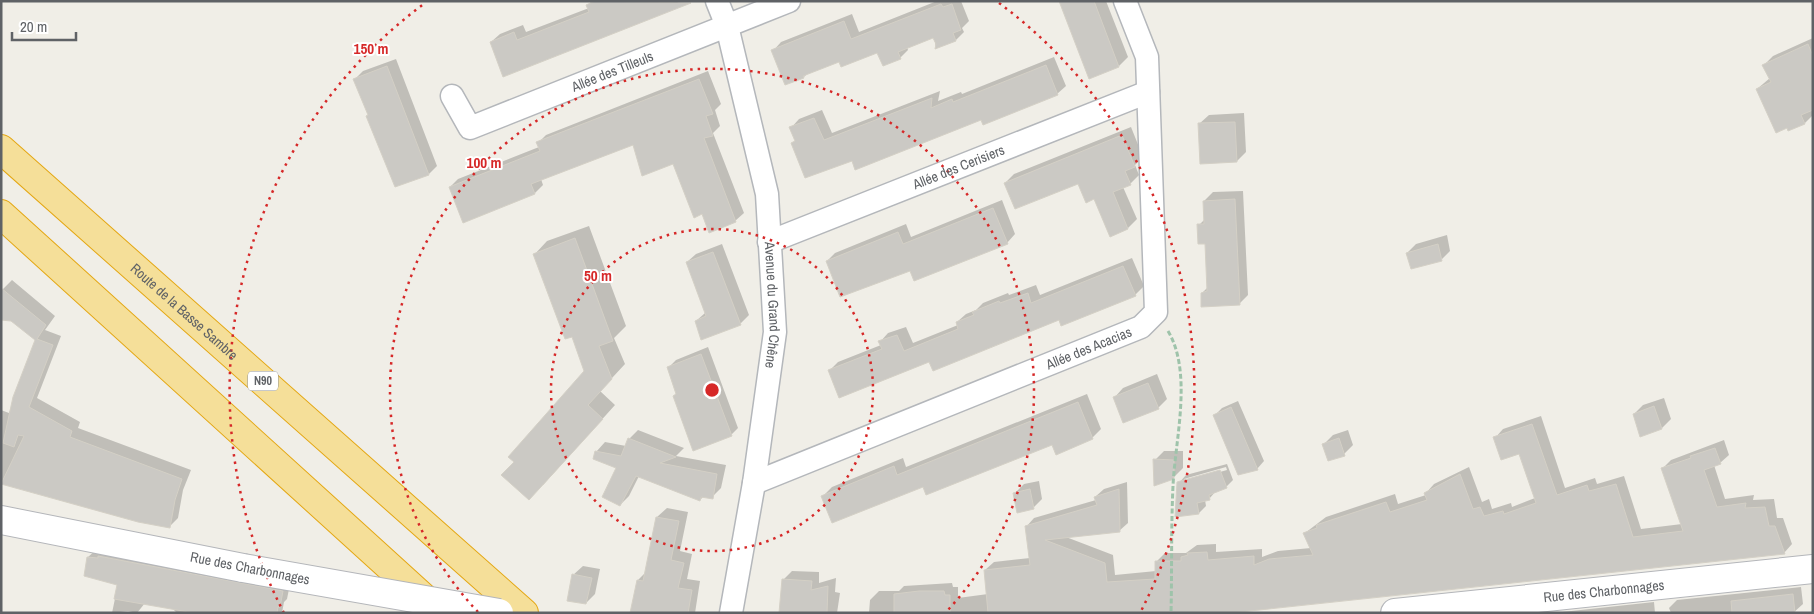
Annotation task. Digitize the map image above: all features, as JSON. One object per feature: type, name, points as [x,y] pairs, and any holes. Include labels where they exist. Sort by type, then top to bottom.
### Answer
[{"type":"highway","name":"Route de la Basse Sambre","points":[[1,149],[524,613]]},
{"type":"highway","points":[[1,214],[441,613]]},
{"type":"street","name":"Avenue du Grand Chêne","points":[[717,1],[727,26],[766,194],[775,332],[754,483],[731,613]]},
{"type":"street","name":"Allée des Tilleuls","points":[[452,96],[470,128],[789,1]]},
{"type":"street","points":[[1125,1],[1147,57],[1156,312]]},
{"type":"street","name":"Allée des Cerisiers","points":[[770,242],[1148,92]]},
{"type":"street","name":"Allée des Acacias","points":[[754,483],[1141,327],[1156,312]]},
{"type":"street","name":"Rue des Charbonnages","points":[[1,520],[243,568],[499,613]]},
{"type":"street","name":"Rue des Charbonnages","points":[[1395,613],[1813,569]]},
{"type":"path","points":[[1156,312],[1175,344],[1182,399],[1173,485],[1171,613]]},
{"type":"building","points":[[595,1],[691,3],[503,77],[490,42],[514,32],[517,40],[589,12],[586,5]]},
{"type":"building","points":[[1059,1],[1094,1],[1119,67],[1089,79]]},
{"type":"building","points":[[941,4],[943,7],[952,4],[961,30],[953,33],[956,41],[935,49],[936,44],[933,38],[898,52],[901,59],[883,66],[877,53],[841,67],[839,62],[785,85],[771,50],[844,21],[851,39]]},
{"type":"building","points":[[1808,44],[1813,56],[1813,110],[1801,115],[1805,124],[1788,131],[1787,128],[1776,133],[1756,89],[1771,82],[1762,65]]},
{"type":"building","points":[[1046,65],[1058,95],[983,125],[981,120],[855,170],[852,161],[805,178],[791,143],[795,141],[789,127],[814,118],[824,140],[932,98],[931,108],[952,99],[953,102]]},
{"type":"building","points":[[387,66],[429,175],[395,187],[353,79]]},
{"type":"building","points":[[699,79],[713,114],[706,116],[713,136],[704,138],[736,222],[709,233],[702,214],[694,218],[673,164],[642,176],[633,145],[531,184],[535,194],[463,223],[449,187],[540,151],[536,142]]},
{"type":"building","points":[[1235,122],[1237,162],[1200,164],[1198,123]]},
{"type":"building","points":[[1122,135],[1135,167],[1125,171],[1131,185],[1113,192],[1128,229],[1110,237],[1094,199],[1086,203],[1078,184],[1015,209],[1004,183]]},
{"type":"building","points":[[1235,199],[1240,305],[1201,307],[1201,293],[1207,291],[1205,244],[1198,244],[1197,224],[1204,224],[1203,201]]},
{"type":"building","points":[[993,208],[1008,244],[914,281],[910,271],[840,297],[826,261],[898,232],[903,244]]},
{"type":"building","points":[[575,238],[613,341],[599,346],[612,379],[588,405],[603,419],[529,500],[501,475],[514,462],[508,457],[584,371],[572,337],[565,339],[533,254]]},
{"type":"building","points":[[1438,244],[1442,261],[1411,269],[1406,253]]},
{"type":"building","points":[[713,252],[741,325],[701,340],[695,321],[706,316],[686,262]]},
{"type":"building","points":[[1123,266],[1136,296],[1061,326],[1059,320],[933,371],[929,362],[839,398],[828,370],[882,349],[878,341],[897,335],[904,351],[958,329],[956,322],[974,315],[972,312],[999,301],[1000,303],[1028,293],[1031,303]]},
{"type":"building","points":[[1,288],[46,325],[37,339],[53,345],[29,407],[72,431],[70,437],[182,479],[175,500],[170,528],[138,522],[1,484],[24,436],[18,435],[14,447],[3,443],[13,397],[35,340],[11,321],[1,320]]},
{"type":"building","points":[[701,354],[732,436],[693,451],[673,396],[676,394],[667,367]]},
{"type":"building","points":[[1148,383],[1159,409],[1123,423],[1113,397]]},
{"type":"building","points":[[1078,402],[1093,439],[1056,455],[1052,445],[926,495],[923,487],[832,523],[821,496],[894,466],[897,475]]},
{"type":"building","points":[[1654,406],[1662,429],[1640,437],[1633,414]]},
{"type":"building","points":[[1231,407],[1258,470],[1238,475],[1213,415]]},
{"type":"building","points":[[1532,424],[1557,495],[1587,485],[1589,491],[1616,484],[1633,537],[1683,531],[1661,468],[1715,448],[1721,464],[1704,470],[1717,507],[1746,503],[1745,508],[1765,507],[1769,526],[1775,526],[1785,554],[1231,613],[988,613],[984,570],[1030,565],[1025,526],[1097,505],[1094,497],[1119,489],[1120,532],[1045,540],[1105,563],[1107,582],[1155,579],[1155,561],[1181,561],[1181,557],[1188,555],[1187,553],[1207,552],[1208,560],[1254,556],[1254,565],[1269,559],[1313,555],[1303,533],[1317,528],[1316,525],[1386,502],[1390,512],[1427,500],[1424,493],[1460,474],[1473,509],[1480,507],[1484,516],[1503,511],[1504,514],[1536,503],[1519,454],[1501,460],[1493,437]]},
{"type":"building","points":[[628,438],[676,457],[660,463],[717,474],[713,499],[701,497],[700,501],[636,476],[620,506],[602,497],[616,468],[593,459],[595,451],[621,456]]},
{"type":"building","points":[[1339,438],[1345,456],[1328,461],[1322,444]]},
{"type":"building","points":[[1153,459],[1174,460],[1174,479],[1154,486]]},
{"type":"building","points":[[1220,470],[1227,488],[1209,495],[1210,500],[1197,503],[1199,514],[1175,517],[1177,482]]},
{"type":"building","points":[[1030,489],[1034,509],[1017,513],[1013,493]]},
{"type":"building","points":[[656,517],[679,521],[671,560],[684,563],[678,588],[692,590],[688,613],[630,613],[637,580],[643,581]]},
{"type":"building","points":[[98,556],[283,591],[280,607],[278,607],[277,613],[194,613],[114,599],[117,585],[84,576],[87,557],[98,558]]},
{"type":"building","points":[[572,574],[592,578],[586,604],[567,601]]},
{"type":"building","points":[[782,579],[812,581],[811,590],[828,586],[827,613],[779,613]]},
{"type":"building","points":[[944,591],[945,595],[950,595],[950,613],[894,613],[894,594]]},
{"type":"building","points":[[1793,594],[1795,613],[1732,613],[1731,601]]}]
